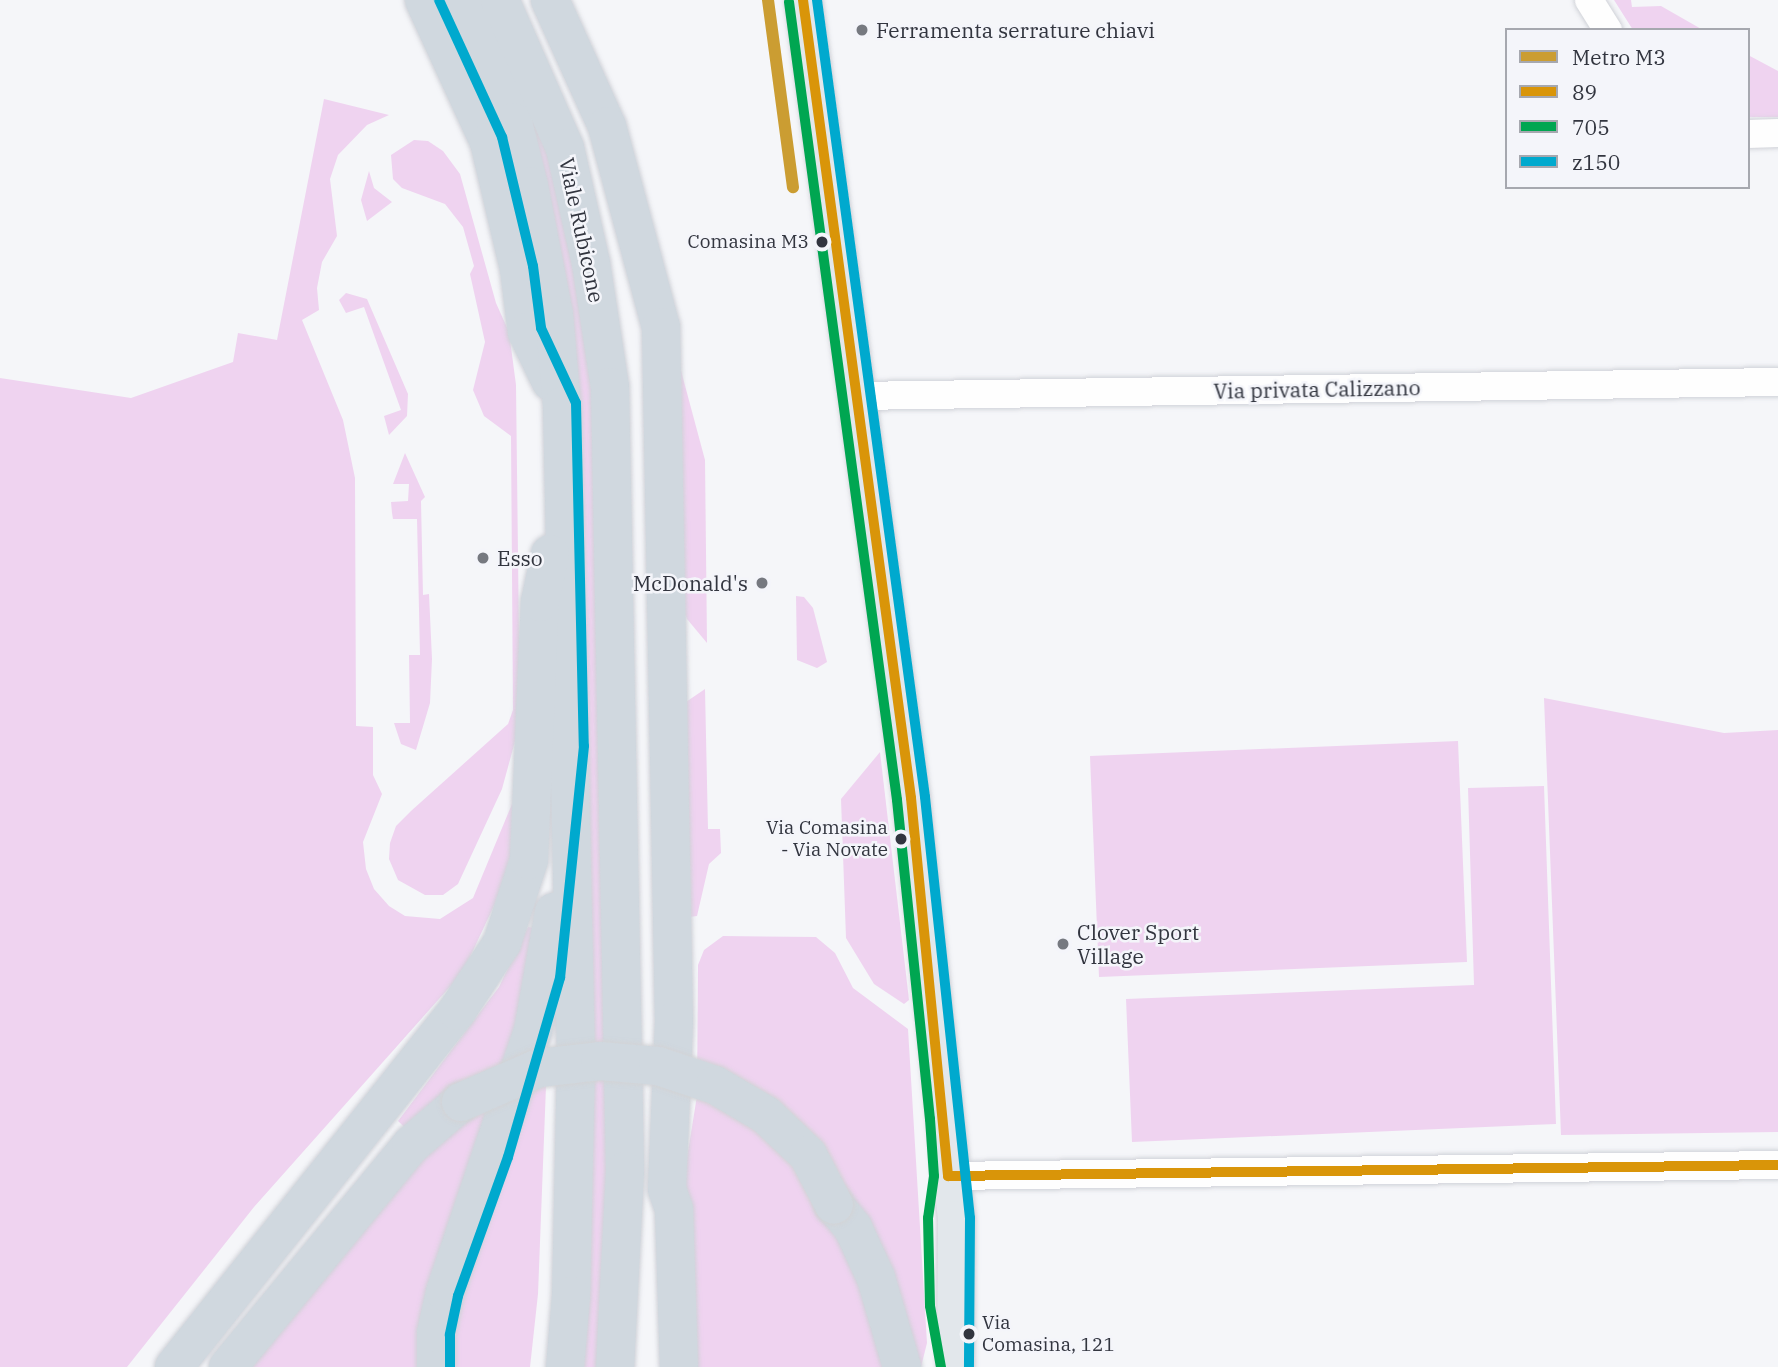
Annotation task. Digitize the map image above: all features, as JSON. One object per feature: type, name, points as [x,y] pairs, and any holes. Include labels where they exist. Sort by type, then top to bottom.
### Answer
[{"type":"highway","points":[[424,0],[489,142],[519,269],[527,332],[562,406]]},
{"type":"highway","name":"Viale Rubicone","points":[[463,0],[513,122],[529,186],[554,315],[565,480],[570,746]]},
{"type":"highway","name":"Viale Rubicone","points":[[500,0],[565,148],[602,327],[613,472]]},
{"type":"highway","points":[[550,0],[607,126],[659,309],[672,936],[667,1189],[674,1209],[679,1367]]},
{"type":"highway","points":[[613,472],[647,816],[672,936]]},
{"type":"highway","points":[[613,472],[625,1171],[615,1367]]},
{"type":"highway","points":[[174,1367],[457,1011],[502,943],[529,860],[540,602],[565,480]]},
{"type":"highway","points":[[436,1367],[445,1292],[495,1153],[546,975],[570,746]]},
{"type":"highway","points":[[565,1367],[575,1155],[570,746]]},
{"type":"highway","points":[[228,1367],[411,1145],[461,1102],[539,1068],[600,1061],[658,1066],[715,1085],[766,1115],[808,1155],[834,1206],[853,1228],[876,1278],[902,1367]]},
{"type":"highway","points":[[834,1206],[839,1232],[889,1367]]},
{"type":"main road","points":[[803,0],[911,798],[948,1177]]},
{"type":"street","points":[[1589,0],[1607,28]]},
{"type":"street","points":[[1750,134],[1778,133]]},
{"type":"street","name":"Via privata Calizzano","points":[[856,396],[1778,382]]},
{"type":"street","points":[[948,1177],[1778,1165]]},
{"type":"shaded area","points":[[490,0],[535,97],[593,333],[613,1170],[600,1367],[579,1367],[583,523]]},
{"type":"shaded area","points":[[1614,0],[1631,0],[1632,7],[1661,6],[1700,28],[1632,28]]},
{"type":"shaded area","points":[[1750,56],[1778,71],[1778,117],[1750,117]]},
{"type":"shaded area","points":[[324,99],[389,115],[367,125],[338,155],[330,179],[337,236],[322,262],[317,288],[319,310],[302,320],[343,420],[355,478],[356,726],[373,727],[373,775],[382,794],[363,842],[366,869],[374,889],[389,906],[405,916],[440,919],[473,898],[512,804],[519,803],[507,878],[463,972],[254,1207],[127,1367],[0,1367],[0,378],[131,398],[233,362],[238,333],[277,340]]},
{"type":"shaded area","points":[[414,140],[428,141],[443,151],[460,174],[496,303],[509,332],[516,385],[520,723],[502,789],[458,884],[443,895],[425,895],[398,880],[389,859],[390,843],[396,826],[508,724],[513,710],[511,436],[484,416],[473,390],[485,342],[470,274],[474,266],[463,227],[445,204],[402,188],[393,179],[391,155]]},
{"type":"shaded area","points":[[369,171],[374,188],[392,202],[367,221],[361,200]]},
{"type":"shaded area","points":[[346,293],[367,299],[408,394],[407,416],[389,435],[384,416],[401,410],[364,307],[346,313],[339,300]]},
{"type":"shaded area","points":[[680,367],[705,460],[707,643],[687,619],[677,595]]},
{"type":"shaded area","points":[[405,453],[425,497],[421,501],[423,595],[429,594],[432,659],[430,703],[416,750],[401,744],[394,723],[410,723],[409,655],[420,655],[417,519],[393,519],[391,502],[408,501],[409,484],[393,484]]},
{"type":"shaded area","points":[[796,596],[804,597],[813,608],[827,662],[817,668],[797,660]]},
{"type":"shaded area","points":[[705,689],[708,829],[720,829],[721,853],[709,864],[697,916],[681,918],[683,704]]},
{"type":"shaded area","points":[[1544,698],[1724,733],[1778,730],[1778,1132],[1561,1135]]},
{"type":"shaded area","points":[[1458,741],[1467,962],[1099,977],[1090,756]]},
{"type":"shaded area","points":[[880,752],[909,1000],[904,1004],[874,984],[846,938],[841,799]]},
{"type":"shaded area","points":[[1544,786],[1556,1124],[1132,1142],[1126,999],[1474,985],[1468,788]]},
{"type":"shaded area","points":[[528,927],[541,929],[429,1367],[248,1367],[426,1148],[398,1121],[499,987]]},
{"type":"shaded area","points":[[723,936],[816,937],[835,953],[853,988],[908,1029],[927,1343],[921,1367],[689,1367],[684,1176],[697,1096],[698,965],[704,950]]},
{"type":"shaded area","points":[[548,1034],[538,1294],[530,1367],[454,1367],[456,1294]]},
{"type":"metro line","name":"M3","points":[[768,0],[793,187]]},
{"type":"transit line","name":"z150","points":[[439,0],[502,137],[533,266],[541,328],[576,403],[584,746],[560,978],[508,1157],[458,1296],[450,1335],[450,1367]]},
{"type":"transit line","name":"89","points":[[803,0],[911,798],[948,1176]]},
{"type":"transit line","name":"z150","points":[[817,0],[925,797],[970,1218],[969,1367]]},
{"type":"transit line","name":"705","points":[[789,2],[897,800],[930,1119],[934,1176],[928,1218],[930,1306],[941,1367]]},
{"type":"transit line","name":"89","points":[[948,1176],[1778,1165]]},
{"type":"place","name":"Ferramenta serrature chiavi","points":[[862,30]]},
{"type":"place","name":"Comasina M3","points":[[822,242]]},
{"type":"place","name":"Esso","points":[[483,558]]},
{"type":"place","name":"McDonald's","points":[[762,583]]},
{"type":"place","name":"Via Comasina - Via Novate","points":[[901,839]]},
{"type":"place","name":"Clover Sport Village","points":[[1063,944]]},
{"type":"place","name":"Via Comasina, 121","points":[[969,1334]]}]
